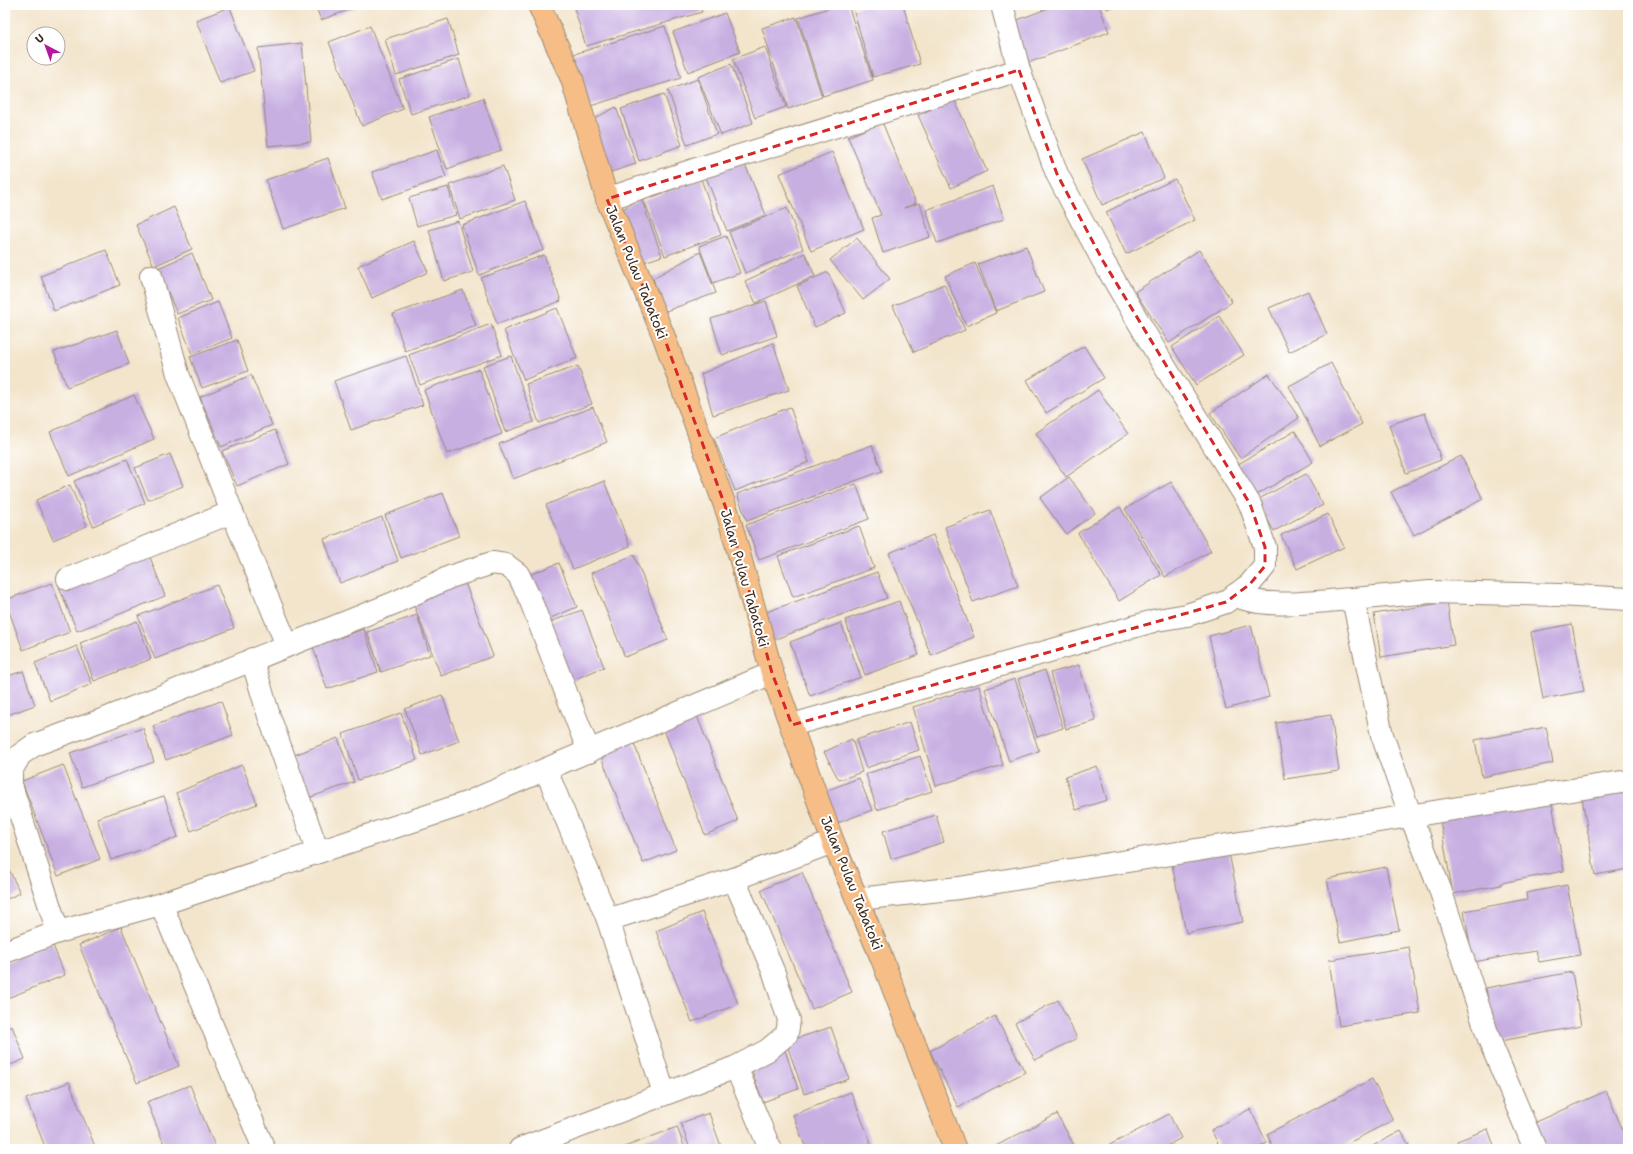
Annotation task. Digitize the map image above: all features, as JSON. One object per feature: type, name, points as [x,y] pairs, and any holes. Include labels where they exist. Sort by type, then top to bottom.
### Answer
[{"type":"highway","name":"Jalan Pulau Tabatoki","points":[[539,5],[572,78],[607,199],[664,337],[728,514],[772,673],[833,842],[858,899],[955,1149]]},
{"type":"street","points":[[792,725],[1157,620],[1187,615],[1226,602],[1250,584],[1265,566],[1265,547],[1250,504],[1155,350],[1103,261],[1057,174],[1020,70],[1002,5]]},
{"type":"street","points":[[607,199],[703,167],[1020,70]]},
{"type":"street","points":[[151,276],[178,374],[232,512],[287,645]]},
{"type":"street","points":[[68,579],[232,512]]},
{"type":"street","points":[[58,932],[11,785],[11,771],[20,755],[34,745],[394,603],[450,577],[492,563],[506,565],[518,574],[530,599],[588,752]]},
{"type":"street","points":[[1235,595],[1252,602],[1276,603],[1354,600],[1430,592],[1559,595],[1628,599]]},
{"type":"street","points":[[1354,600],[1382,735],[1411,817],[1440,889],[1490,1039],[1535,1149]]},
{"type":"street","points":[[252,659],[269,716],[318,852]]},
{"type":"street","points":[[5,952],[58,932],[161,904],[464,804],[772,673]]},
{"type":"street","points":[[546,770],[608,920],[664,1093]]},
{"type":"street","points":[[858,899],[959,888],[1411,817],[1628,781]]},
{"type":"street","points":[[608,920],[734,879],[833,842]]},
{"type":"street","points":[[520,1149],[664,1093],[736,1067],[778,1043],[787,1034],[789,1020],[774,973],[734,879]]},
{"type":"street","points":[[161,904],[264,1149]]},
{"type":"street","points":[[736,1067],[770,1149]]},
{"type":"highlighted area","points":[[1019,70],[1057,174],[1103,261],[1250,504],[1265,547],[1265,566],[1250,584],[1226,602],[792,725],[772,673],[728,514],[664,337],[607,199]]},
{"type":"building","points":[[315,5],[362,5],[321,20]]},
{"type":"building","points":[[584,5],[700,5],[702,12],[586,46],[574,8]]},
{"type":"building","points":[[838,5],[848,5],[873,80],[823,96],[798,18]]},
{"type":"building","points":[[868,5],[903,5],[920,64],[873,77],[853,9]]},
{"type":"building","points":[[1057,5],[1099,5],[1109,32],[1028,63],[1012,22]]},
{"type":"building","points":[[1105,5],[1116,5],[1107,9]]},
{"type":"building","points":[[230,7],[254,71],[220,83],[196,20]]},
{"type":"building","points":[[725,13],[740,52],[688,72],[673,32]]},
{"type":"building","points":[[796,17],[822,97],[788,109],[762,28]]},
{"type":"building","points":[[448,19],[459,55],[396,75],[385,39]]},
{"type":"building","points":[[370,26],[403,109],[362,126],[329,42]]},
{"type":"building","points":[[665,26],[681,78],[584,108],[568,56]]},
{"type":"building","points":[[302,43],[311,142],[268,146],[258,48]]},
{"type":"building","points":[[765,47],[786,107],[755,118],[733,59]]},
{"type":"building","points":[[459,59],[470,95],[411,114],[399,79]]},
{"type":"building","points":[[731,64],[753,123],[721,135],[698,77]]},
{"type":"building","points":[[698,79],[717,134],[687,145],[668,90]]},
{"type":"building","points":[[664,94],[682,145],[639,161],[621,109]]},
{"type":"building","points":[[483,98],[501,150],[447,169],[429,117]]},
{"type":"building","points":[[954,99],[987,171],[951,188],[918,115]]},
{"type":"building","points":[[616,107],[636,164],[611,172],[590,121]]},
{"type":"building","points":[[882,122],[916,203],[904,208],[920,203],[930,237],[883,253],[872,218],[881,215],[848,137]]},
{"type":"building","points":[[1145,132],[1164,178],[1102,205],[1082,159]]},
{"type":"building","points":[[437,150],[446,177],[382,199],[372,172]]},
{"type":"building","points":[[832,152],[864,229],[811,251],[779,174]]},
{"type":"building","points":[[328,158],[345,208],[283,229],[266,180]]},
{"type":"building","points":[[744,162],[766,215],[727,231],[706,177]]},
{"type":"building","points":[[503,166],[515,200],[460,219],[449,185]]},
{"type":"building","points":[[701,179],[721,235],[665,256],[644,200]]},
{"type":"building","points":[[1175,179],[1195,220],[1126,254],[1106,212]]},
{"type":"building","points":[[993,186],[1004,219],[937,243],[926,210]]},
{"type":"building","points":[[448,187],[456,215],[417,226],[409,198]]},
{"type":"building","points":[[641,198],[662,256],[641,263],[618,212]]},
{"type":"building","points":[[525,201],[544,250],[479,275],[462,225]]},
{"type":"building","points":[[174,207],[192,249],[154,266],[136,225]]},
{"type":"building","points":[[787,208],[803,249],[745,273],[729,232]]},
{"type":"building","points":[[458,221],[473,272],[444,281],[429,230]]},
{"type":"building","points":[[726,236],[740,273],[713,283],[699,246]]},
{"type":"building","points":[[857,238],[890,279],[863,300],[830,260]]},
{"type":"building","points":[[414,241],[428,272],[372,298],[358,266]]},
{"type":"building","points":[[1026,246],[1044,292],[996,311],[978,264]]},
{"type":"building","points":[[106,250],[120,285],[54,311],[41,276]]},
{"type":"building","points":[[1199,250],[1232,302],[1169,343],[1135,292]]},
{"type":"building","points":[[700,252],[716,293],[663,312],[653,278]]},
{"type":"building","points":[[192,253],[211,300],[177,314],[158,268]]},
{"type":"building","points":[[805,253],[815,276],[756,303],[745,281]]},
{"type":"building","points":[[544,255],[561,301],[497,324],[481,278]]},
{"type":"building","points":[[975,263],[996,313],[966,326],[945,276]]},
{"type":"building","points":[[828,272],[846,313],[815,327],[797,286]]},
{"type":"building","points":[[944,284],[965,330],[914,352],[893,306]]},
{"type":"building","points":[[463,290],[476,326],[405,351],[393,314]]},
{"type":"building","points":[[1308,291],[1327,334],[1289,352],[1269,308]]},
{"type":"building","points":[[766,301],[777,336],[722,355],[711,319]]},
{"type":"building","points":[[218,302],[232,338],[192,354],[178,318]]},
{"type":"building","points":[[557,308],[577,358],[524,380],[504,330]]},
{"type":"building","points":[[1219,316],[1244,355],[1196,385],[1172,347]]},
{"type":"building","points":[[491,324],[502,355],[420,385],[409,355]]},
{"type":"building","points":[[117,330],[129,364],[67,387],[54,352]]},
{"type":"building","points":[[237,340],[248,371],[202,388],[190,357]]},
{"type":"building","points":[[773,343],[789,390],[713,415],[701,374]]},
{"type":"building","points":[[1084,346],[1104,378],[1046,413],[1027,380]]},
{"type":"building","points":[[406,356],[423,405],[351,430],[334,381]]},
{"type":"building","points":[[511,356],[534,422],[505,432],[483,366]]},
{"type":"building","points":[[1331,363],[1362,424],[1320,446],[1289,386]]},
{"type":"building","points":[[578,366],[592,404],[539,423],[526,384]]},
{"type":"building","points":[[479,369],[502,434],[447,454],[424,390]]},
{"type":"building","points":[[1269,374],[1299,418],[1240,458],[1210,413]]},
{"type":"building","points":[[251,375],[272,425],[221,447],[200,397]]},
{"type":"building","points":[[1098,390],[1128,434],[1066,477],[1036,433]]},
{"type":"building","points":[[134,395],[154,439],[69,476],[50,432]]},
{"type":"building","points":[[593,407],[607,442],[513,479],[499,444]]},
{"type":"building","points":[[790,407],[809,462],[735,491],[714,438]]},
{"type":"building","points":[[1425,413],[1441,460],[1406,473],[1389,425]]},
{"type":"building","points":[[275,430],[289,464],[237,486],[222,451]]},
{"type":"building","points":[[1295,431],[1313,462],[1253,497],[1235,466]]},
{"type":"building","points":[[872,445],[882,471],[747,521],[737,494]]},
{"type":"building","points":[[170,454],[183,486],[148,500],[135,468]]},
{"type":"building","points":[[1461,456],[1483,499],[1414,535],[1391,492]]},
{"type":"building","points":[[127,459],[145,503],[93,526],[74,481]]},
{"type":"building","points":[[1306,474],[1323,505],[1274,531],[1257,500]]},
{"type":"building","points":[[1069,477],[1095,513],[1066,534],[1040,498]]},
{"type":"building","points":[[604,481],[630,546],[573,569],[546,505]]},
{"type":"building","points":[[1171,482],[1211,551],[1165,577],[1125,509]]},
{"type":"building","points":[[856,484],[869,519],[759,560],[746,525]]},
{"type":"building","points":[[70,485],[87,526],[53,540],[36,500]]},
{"type":"building","points":[[443,493],[459,536],[401,558],[385,515]]},
{"type":"building","points":[[1120,507],[1161,575],[1119,601],[1078,533]]},
{"type":"building","points":[[990,510],[1018,586],[973,602],[945,527]]},
{"type":"building","points":[[1328,514],[1344,547],[1297,569],[1281,535]]},
{"type":"building","points":[[382,517],[398,561],[340,583],[324,539]]},
{"type":"building","points":[[859,526],[874,568],[793,597],[778,556]]},
{"type":"building","points":[[933,535],[974,637],[931,655],[889,553]]},
{"type":"building","points":[[148,552],[165,596],[77,631],[59,587]]},
{"type":"building","points":[[634,555],[668,640],[625,657],[591,573]]},
{"type":"building","points":[[559,563],[577,607],[541,622],[524,577]]},
{"type":"building","points":[[877,572],[887,598],[770,641],[761,614]]},
{"type":"building","points":[[462,575],[493,656],[441,676],[410,595]]},
{"type":"building","points":[[52,583],[70,632],[23,650],[5,600]]},
{"type":"building","points":[[217,585],[234,628],[155,659],[138,616]]},
{"type":"building","points":[[899,601],[919,655],[865,675],[845,620]]},
{"type":"building","points":[[1447,602],[1454,645],[1381,657],[1374,614]]},
{"type":"building","points":[[582,610],[604,667],[568,682],[545,624]]},
{"type":"building","points":[[417,615],[430,655],[381,672],[367,632]]},
{"type":"building","points":[[137,621],[151,659],[94,681],[80,643]]},
{"type":"building","points":[[841,623],[861,677],[810,696],[790,642]]},
{"type":"building","points":[[1572,624],[1584,691],[1543,699],[1531,632]]},
{"type":"building","points":[[1251,625],[1269,697],[1226,709],[1209,636]]},
{"type":"building","points":[[364,629],[378,672],[327,689],[313,647]]},
{"type":"building","points":[[77,646],[92,684],[50,701],[35,663]]},
{"type":"building","points":[[1079,665],[1096,721],[1066,729],[1050,673]]},
{"type":"building","points":[[1045,670],[1063,728],[1037,737],[1018,679]]},
{"type":"building","points":[[23,671],[35,705],[5,716],[5,677]]},
{"type":"building","points":[[1015,679],[1039,751],[1009,761],[985,689]]},
{"type":"building","points":[[979,686],[1003,765],[936,786],[913,707]]},
{"type":"building","points":[[442,695],[459,741],[422,755],[405,709]]},
{"type":"building","points":[[221,701],[233,735],[166,760],[153,726]]},
{"type":"building","points":[[694,708],[738,821],[705,835],[661,722]]},
{"type":"building","points":[[401,713],[417,760],[358,780],[343,734]]},
{"type":"building","points":[[1331,715],[1339,771],[1285,779],[1276,723]]},
{"type":"building","points":[[910,722],[919,750],[866,768],[856,740]]},
{"type":"building","points":[[1546,727],[1553,763],[1482,777],[1475,740]]},
{"type":"building","points":[[143,728],[154,762],[82,787],[70,753]]},
{"type":"building","points":[[631,736],[676,850],[643,863],[598,749]]},
{"type":"building","points":[[338,738],[354,782],[308,798],[292,756]]},
{"type":"building","points":[[852,739],[862,772],[839,780],[824,752]]},
{"type":"building","points":[[920,756],[932,791],[877,810],[866,774]]},
{"type":"building","points":[[63,765],[100,859],[58,876],[22,781]]},
{"type":"building","points":[[242,765],[257,804],[191,831],[176,793]]},
{"type":"building","points":[[1097,766],[1107,800],[1076,810],[1065,777]]},
{"type":"building","points":[[859,778],[872,810],[835,824],[823,792]]},
{"type":"building","points":[[1628,789],[1628,869],[1595,875],[1582,798]]},
{"type":"building","points":[[164,796],[178,837],[111,860],[97,818]]},
{"type":"building","points":[[1551,797],[1564,871],[1453,894],[1440,821]]},
{"type":"building","points":[[936,815],[944,842],[891,859],[883,831]]},
{"type":"building","points":[[1228,848],[1243,922],[1186,933],[1171,860]]},
{"type":"building","points":[[5,861],[20,893],[5,900]]},
{"type":"building","points":[[1386,867],[1399,930],[1340,942],[1327,879]]},
{"type":"building","points":[[802,872],[852,992],[812,1009],[761,890]]},
{"type":"building","points":[[1567,885],[1580,955],[1539,962],[1536,951],[1473,962],[1464,911],[1527,899],[1526,893]]},
{"type":"building","points":[[702,912],[738,1004],[692,1022],[656,931]]},
{"type":"building","points":[[121,927],[179,1066],[137,1083],[79,945]]},
{"type":"building","points":[[52,943],[65,975],[5,999],[5,963]]},
{"type":"building","points":[[1409,947],[1420,1013],[1339,1026],[1329,960]]},
{"type":"building","points":[[1572,972],[1581,1026],[1495,1042],[1486,988]]},
{"type":"building","points":[[1058,1000],[1077,1038],[1035,1060],[1015,1023]]},
{"type":"building","points":[[995,1016],[1025,1072],[958,1107],[930,1051]]},
{"type":"building","points":[[12,1026],[25,1059],[5,1067],[5,1029]]},
{"type":"building","points":[[831,1027],[849,1079],[804,1094],[786,1042]]},
{"type":"building","points":[[785,1050],[798,1089],[763,1102],[749,1062]]},
{"type":"building","points":[[1372,1079],[1393,1120],[1337,1149],[1274,1149],[1267,1134]]},
{"type":"building","points":[[69,1082],[96,1149],[46,1149],[26,1099]]},
{"type":"building","points":[[190,1085],[216,1149],[166,1149],[147,1102]]},
{"type":"building","points":[[1606,1091],[1628,1142],[1628,1146],[1622,1149],[1546,1149],[1534,1123]]},
{"type":"building","points":[[851,1092],[871,1143],[856,1149],[806,1149],[793,1115]]},
{"type":"building","points":[[1250,1109],[1267,1143],[1257,1149],[1221,1149],[1211,1130]]},
{"type":"building","points":[[709,1113],[722,1149],[690,1149],[681,1123]]},
{"type":"building","points":[[1057,1114],[1076,1149],[990,1149]]},
{"type":"building","points":[[1169,1114],[1181,1138],[1161,1149],[1102,1149]]},
{"type":"building","points":[[677,1127],[685,1149],[622,1148]]},
{"type":"building","points":[[1488,1129],[1495,1149],[1460,1149],[1457,1141]]},
{"type":"building","points":[[1401,1131],[1411,1149],[1367,1149]]},
{"type":"building","points":[[1173,1145],[1175,1149],[1165,1149]]}]
